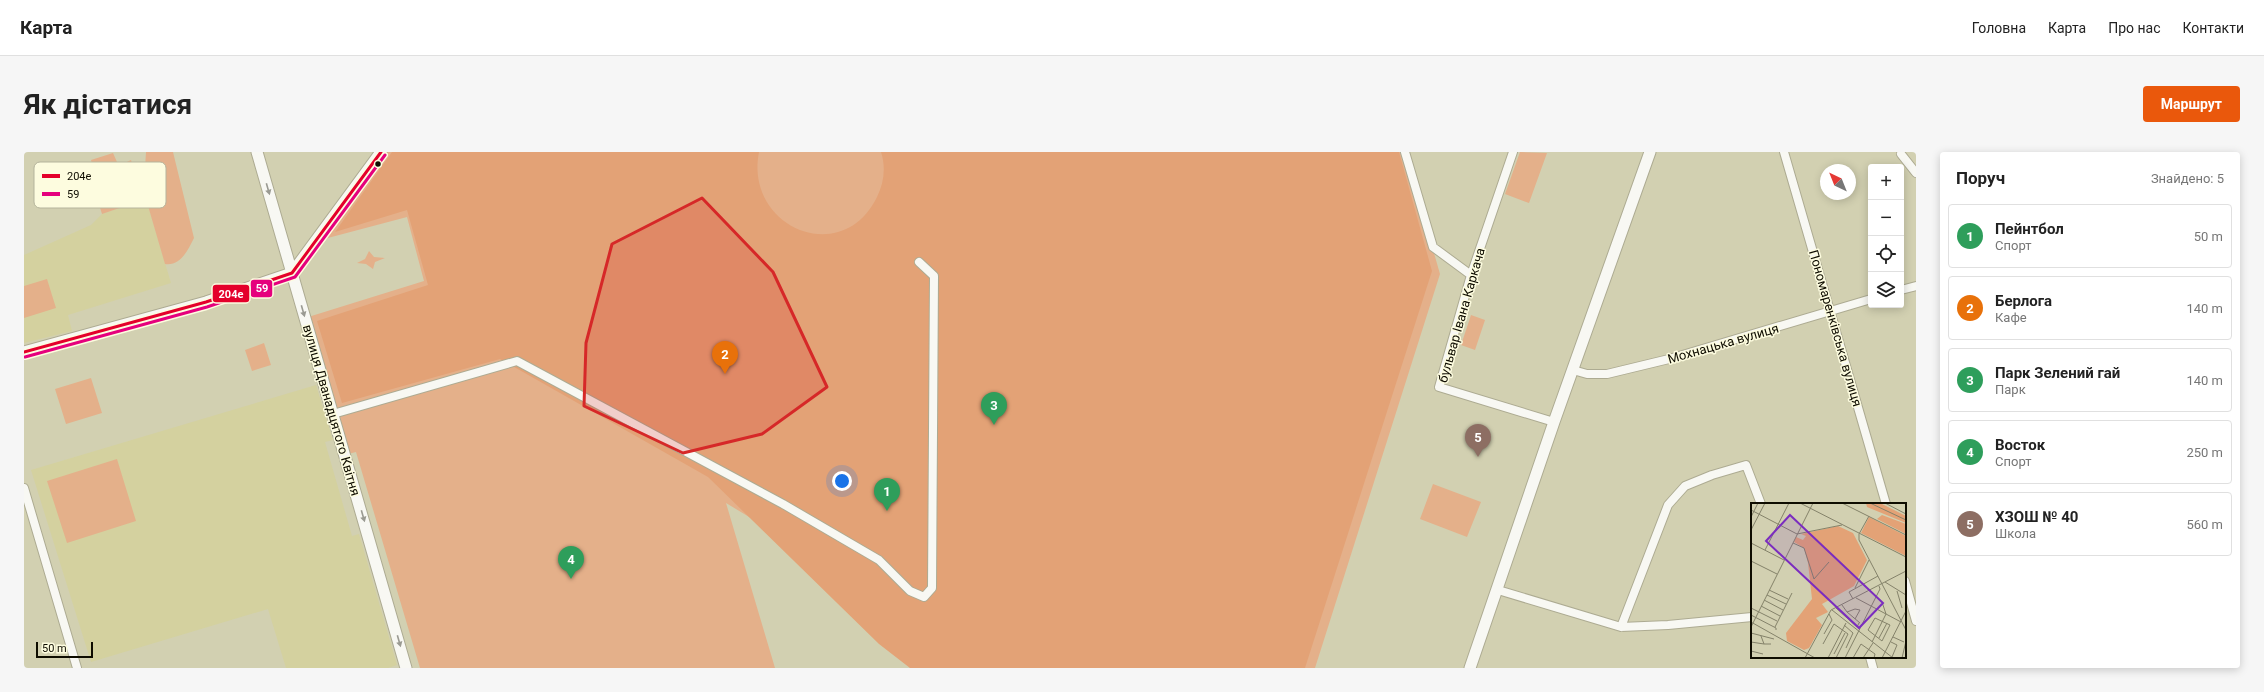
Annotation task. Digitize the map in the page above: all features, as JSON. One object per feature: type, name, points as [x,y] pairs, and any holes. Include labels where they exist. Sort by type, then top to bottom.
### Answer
[{"type":"street","name":"вулиця Дванадцятого Квітня","points":[[257,152],[406,668]]},
{"type":"street","points":[[24,352],[191,306],[292,273],[381,152]]},
{"type":"street","points":[[1406,152],[1433,247],[1471,275]]},
{"type":"street","name":"бульвар Івана Каркача","points":[[1513,152],[1471,275],[1439,387],[1554,422]]},
{"type":"street","points":[[1467,667],[1498,590],[1554,422],[1650,152]]},
{"type":"street","name":"Пономаренківська вулиця","points":[[1784,152],[1886,503]]},
{"type":"street","points":[[1901,154],[1916,173]]},
{"type":"street","points":[[333,414],[517,361],[783,504],[878,560],[910,591],[924,597],[932,588],[934,276],[919,262]]},
{"type":"street","points":[[1904,289],[1916,286]]},
{"type":"street","name":"Мохнацька вулиця","points":[[1573,370],[1587,374],[1607,374],[1669,359],[1868,300]]},
{"type":"street","points":[[1621,627],[1668,505],[1685,486],[1712,475],[1746,465],[1761,503]]},
{"type":"street","points":[[24,488],[77,668]]},
{"type":"street","points":[[1906,589],[1908,604],[1916,622]]},
{"type":"street","points":[[1498,590],[1621,627],[1668,625],[1751,617]]},
{"type":"street","points":[[1870,658],[1872,668]]},
{"type":"highlighted area","points":[[702,198],[773,272],[827,387],[762,434],[683,453],[584,406],[586,343],[612,244]]},
{"type":"shaded area","points":[[146,152],[173,152],[194,238],[180,260],[171,264],[165,264],[149,208],[166,208],[166,162],[145,162]]},
{"type":"shaded area","points":[[385,152],[1405,152],[1440,274],[1315,668],[963,668],[872,591],[726,503],[775,668],[420,668],[356,452],[344,455],[305,318],[424,281],[407,217],[324,239]]},
{"type":"shaded area","points":[[392,152],[759,152],[758,178],[766,201],[781,218],[799,230],[820,234],[842,231],[861,219],[877,197],[881,186],[884,169],[881,152],[1399,152],[1432,271],[1305,668],[910,668],[879,644],[708,477],[500,359],[342,403],[317,321],[428,285],[407,210],[335,232]]},
{"type":"shaded area","points":[[1520,152],[1547,153],[1529,203],[1505,194]]},
{"type":"shaded area","points":[[113,153],[117,162],[91,162],[91,160]]},
{"type":"shaded area","points":[[100,208],[120,208],[102,214]]},
{"type":"shaded area","points":[[120,208],[149,208],[171,283],[68,315],[72,331],[24,343],[24,255],[91,225],[102,214]]},
{"type":"shaded area","points":[[369,251],[374,257],[385,258],[375,262],[373,269],[366,264],[357,263],[365,259]]},
{"type":"shaded area","points":[[47,279],[56,308],[24,318],[24,286]]},
{"type":"shaded area","points":[[1471,315],[1485,320],[1475,350],[1461,345]]},
{"type":"shaded area","points":[[264,343],[271,365],[252,371],[245,350]]},
{"type":"shaded area","points":[[91,378],[102,413],[66,424],[55,389]]},
{"type":"shaded area","points":[[316,385],[333,440],[325,442],[352,536],[359,534],[397,665],[388,668],[286,668],[268,609],[91,662],[31,470]]},
{"type":"shaded area","points":[[117,459],[136,521],[67,543],[47,481]]},
{"type":"shaded area","points":[[1433,484],[1481,502],[1467,537],[1420,519]]},
{"type":"transit line","name":"204е","points":[[24,352],[206,302],[292,273],[381,152]]},
{"type":"transit line","name":"59","points":[[25,357],[207,307],[295,277],[385,155]]},
{"type":"place","name":"Берлога","points":[[725,374]]},
{"type":"place","name":"Парк Зелений гай","points":[[994,425]]},
{"type":"place","name":"ХЗОШ № 40","points":[[1478,457]]},
{"type":"place","name":"Пейнтбол","points":[[887,511]]},
{"type":"place","name":"Восток","points":[[571,579]]}]
